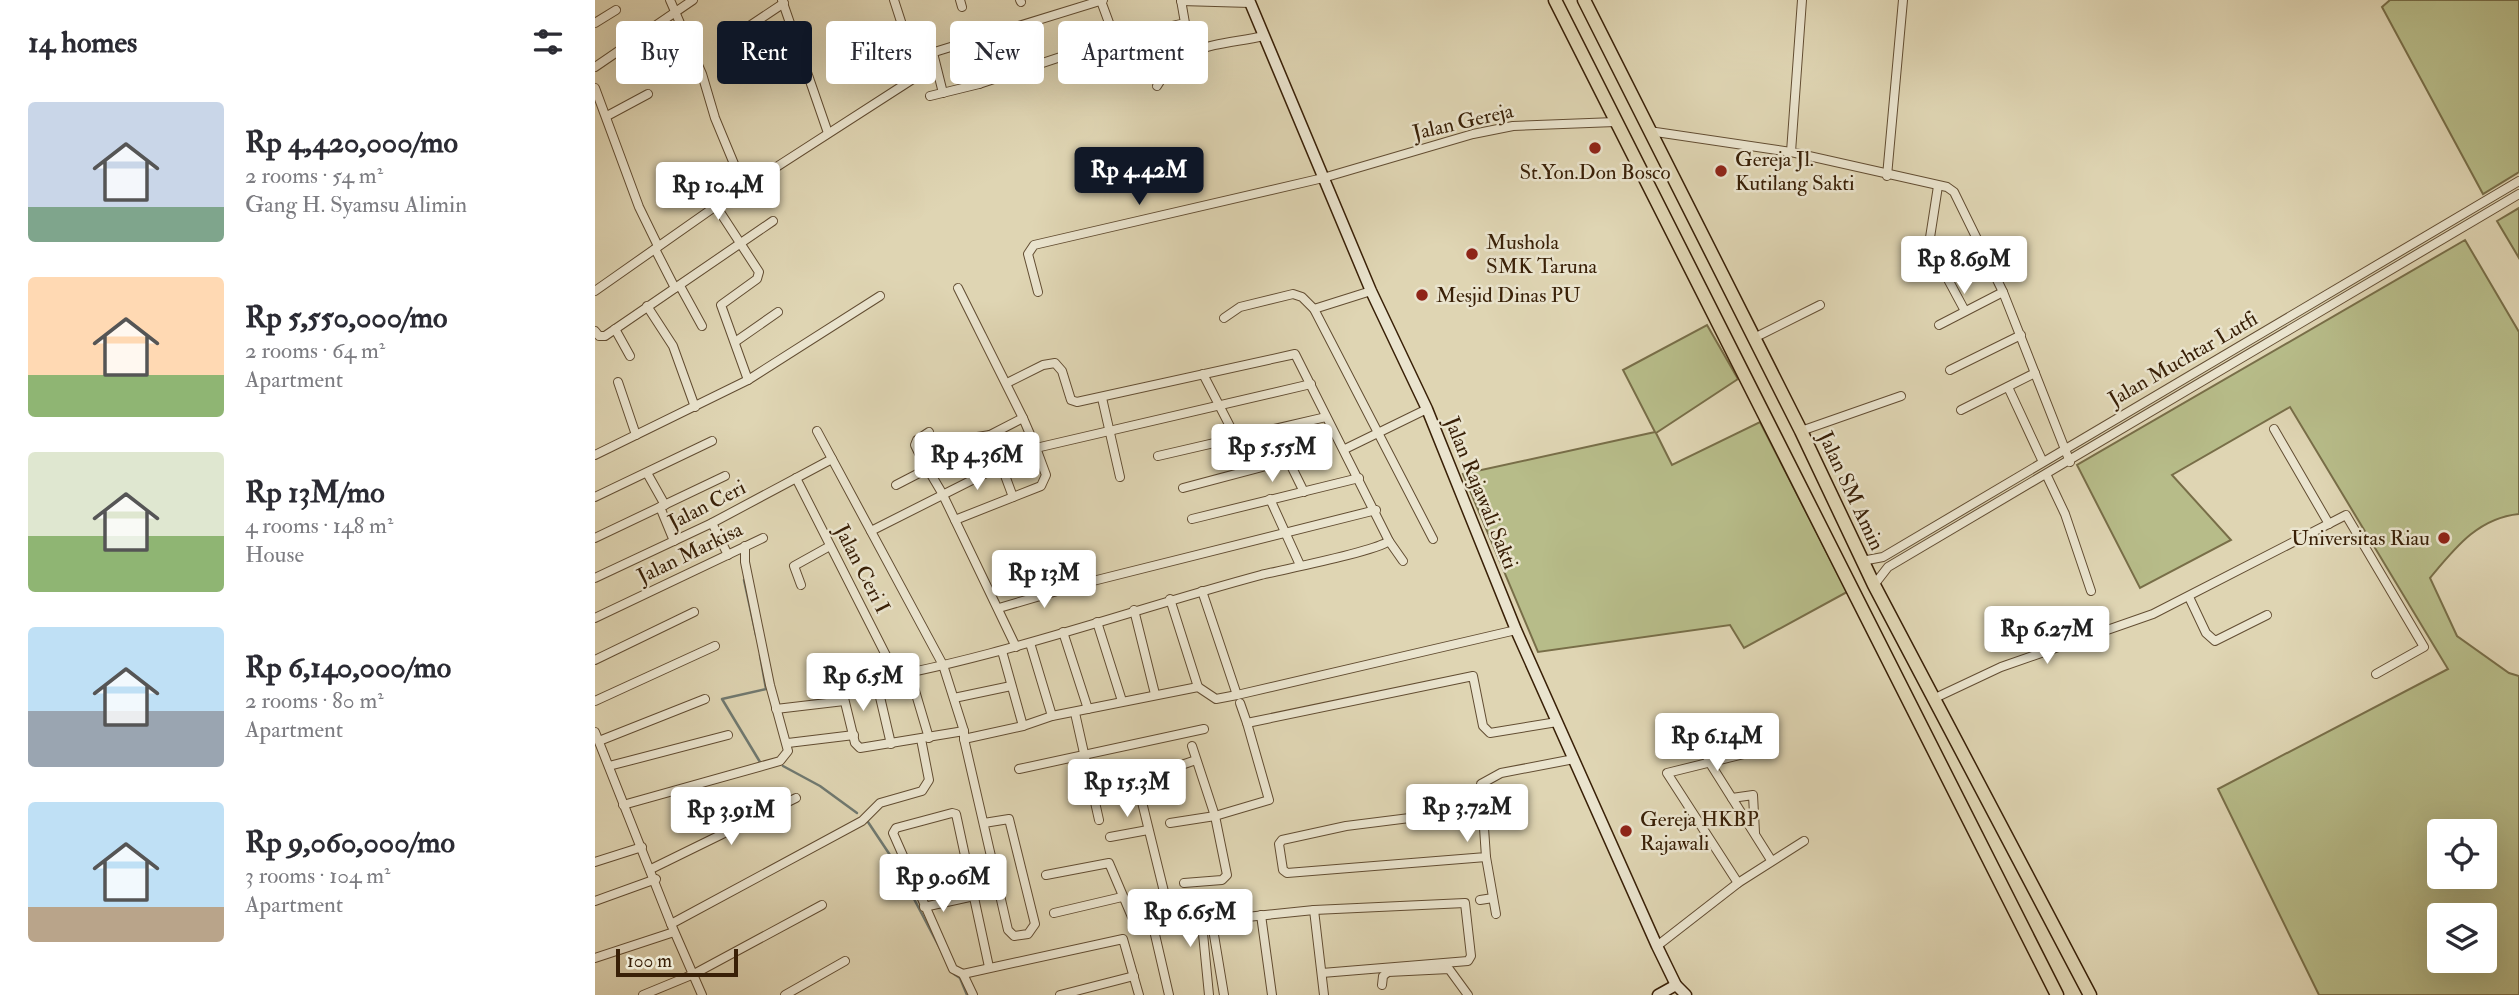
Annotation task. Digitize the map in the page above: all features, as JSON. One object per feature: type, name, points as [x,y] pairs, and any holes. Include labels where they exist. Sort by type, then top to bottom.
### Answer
[{"type":"main road","name":"Jalan SM Amin","points":[[1555,0],[2057,995]]},
{"type":"main road","name":"Jalan SM Amin","points":[[1584,0],[1801,432],[1874,585],[2090,995]]},
{"type":"main road","points":[[1791,466],[1811,454]]},
{"type":"street","points":[[670,0],[702,74],[715,118],[744,188]]},
{"type":"street","points":[[595,67],[693,0]]},
{"type":"street","points":[[595,291],[716,206],[917,75],[894,0]]},
{"type":"street","points":[[1037,21],[1102,0],[1109,21]]},
{"type":"street","points":[[1185,21],[1181,0],[1250,1]]},
{"type":"street","points":[[1791,152],[1802,0]]},
{"type":"street","points":[[1887,176],[1903,0]]},
{"type":"street","points":[[756,21],[783,1],[828,133]]},
{"type":"street","name":"Jalan Rajawali Sakti","points":[[1250,1],[1371,291],[1427,409],[1516,631],[1657,946],[1676,985],[1686,995]]},
{"type":"street","points":[[595,23],[616,10]]},
{"type":"street","points":[[1157,86],[1175,61],[1188,52],[1264,36]]},
{"type":"street","points":[[943,93],[930,54],[950,48]]},
{"type":"street","points":[[930,96],[979,84]]},
{"type":"street","points":[[595,88],[656,247],[702,326]]},
{"type":"street","points":[[607,116],[648,94]]},
{"type":"street","name":"Jalan Gereja","points":[[1038,292],[1028,254],[1034,245],[1323,178],[1513,126],[1615,122]]},
{"type":"street","points":[[1648,131],[1791,152],[1954,192],[1960,199],[2003,292],[2070,462]]},
{"type":"street","name":"Jalan Muchtar Lutfi","points":[[1862,561],[1883,557],[2042,460],[2283,323],[2519,181]]},
{"type":"street","points":[[1938,186],[1929,244],[1965,311]]},
{"type":"street","name":"Jalan Muchtar Lutfi","points":[[1874,585],[1888,567],[2047,476],[2519,194]]},
{"type":"street","points":[[716,206],[759,275],[721,305],[748,380]]},
{"type":"street","points":[[595,331],[602,337],[615,329],[773,220]]},
{"type":"street","points":[[955,520],[1041,486],[1045,480],[1036,448],[1023,418],[958,288]]},
{"type":"street","points":[[1314,309],[1371,291]]},
{"type":"street","points":[[1939,325],[2003,292]]},
{"type":"street","points":[[1224,318],[1240,307],[1293,295],[1302,297],[1314,309],[1433,539]]},
{"type":"street","points":[[595,454],[748,380],[880,296]]},
{"type":"street","points":[[1754,338],[1819,305]]},
{"type":"street","points":[[647,306],[673,346],[695,407]]},
{"type":"street","points":[[735,342],[778,312]]},
{"type":"street","points":[[615,329],[630,356]]},
{"type":"street","points":[[1949,370],[2021,335]]},
{"type":"street","points":[[1007,383],[1043,365],[1055,363],[1062,371],[1073,401],[1102,398],[1293,350],[1376,510],[1389,541],[1403,561]]},
{"type":"street","points":[[1961,410],[2035,373]]},
{"type":"street","points":[[1203,374],[1236,438]]},
{"type":"street","points":[[618,382],[636,435]]},
{"type":"street","points":[[1036,448],[1111,433],[1311,384]]},
{"type":"street","points":[[2008,387],[2042,460]]},
{"type":"street","points":[[1801,432],[1901,396]]},
{"type":"street","points":[[1102,398],[1120,477]]},
{"type":"street","points":[[1345,449],[1427,409]]},
{"type":"street","points":[[1158,456],[1326,417]]},
{"type":"street","points":[[921,458],[971,438],[991,435],[1023,418]]},
{"type":"street","points":[[1273,429],[1304,492]]},
{"type":"street","points":[[2274,429],[2329,524]]},
{"type":"street","points":[[817,431],[943,665],[964,735],[1008,930],[1014,936],[1028,934],[1035,924],[1009,819],[984,823]]},
{"type":"street","points":[[929,432],[916,442],[921,458],[943,493],[1016,648]]},
{"type":"street","points":[[991,435],[1013,497]]},
{"type":"street","points":[[595,498],[712,441]]},
{"type":"street","name":"Jalan Ceri","points":[[595,578],[712,523],[832,459]]},
{"type":"street","points":[[1183,488],[1289,460]]},
{"type":"street","points":[[871,531],[1000,466]]},
{"type":"street","points":[[896,485],[927,470]]},
{"type":"street","points":[[647,472],[674,541]]},
{"type":"street","points":[[595,538],[725,476]]},
{"type":"street","points":[[2047,476],[2065,514],[2091,591]]},
{"type":"street","name":"Jalan Ceri I","points":[[796,478],[897,677]]},
{"type":"street","points":[[1192,519],[1359,478]]},
{"type":"street","points":[[1270,499],[1300,565]]},
{"type":"street","points":[[999,608],[1081,584],[1376,510]]},
{"type":"street","points":[[1933,699],[2001,667],[2153,614],[2346,515],[2424,647],[2376,674]]},
{"type":"street","points":[[712,523],[728,555]]},
{"type":"street","name":"Jalan Markisa","points":[[595,618],[763,538]]},
{"type":"street","points":[[1198,687],[1052,716],[1023,726],[860,748],[844,701],[844,688],[849,684],[897,677],[1016,648],[1170,599],[1389,541]]},
{"type":"street","points":[[623,805],[780,761],[788,751],[788,743],[776,709],[745,562],[745,546]]},
{"type":"street","points":[[801,585],[794,566],[830,546]]},
{"type":"street","points":[[1170,823],[1215,816],[1269,800],[1247,723],[1202,591]]},
{"type":"street","points":[[2189,597],[2206,633],[2215,641],[2267,615]]},
{"type":"street","points":[[1170,599],[1198,687],[1207,696],[1216,699],[1238,699],[1516,631]]},
{"type":"street","points":[[1135,610],[1155,694]]},
{"type":"street","points":[[595,660],[694,612]]},
{"type":"street","points":[[1097,622],[1122,701]]},
{"type":"street","points":[[1063,632],[1088,709]]},
{"type":"street","points":[[1030,643],[1052,716]]},
{"type":"street","points":[[595,701],[715,646]]},
{"type":"street","points":[[1002,651],[1023,726]]},
{"type":"street","points":[[595,958],[672,928],[862,821],[880,803],[922,791],[929,780],[925,738],[910,674]]},
{"type":"street","points":[[1247,723],[1473,676],[1483,726],[1490,733],[1557,722]]},
{"type":"street","points":[[876,680],[891,744]]},
{"type":"street","points":[[954,698],[1011,686]]},
{"type":"street","points":[[599,741],[705,699]]},
{"type":"street","points":[[776,709],[844,701]]},
{"type":"street","points":[[1075,713],[1099,820]]},
{"type":"street","points":[[1019,769],[1203,729]]},
{"type":"street","points":[[595,732],[623,805],[656,879],[672,928],[702,995]]},
{"type":"street","points":[[609,766],[728,735]]},
{"type":"street","points":[[788,743],[854,735]]},
{"type":"street","points":[[1184,883],[1222,880],[1227,875],[1215,816],[1192,746]]},
{"type":"street","points":[[1738,883],[1667,775],[1667,771],[1760,750]]},
{"type":"street","points":[[1496,914],[1486,857],[1481,783],[1489,777],[1574,759]]},
{"type":"street","points":[[1164,771],[1196,760]]},
{"type":"street","points":[[1708,760],[1771,860]]},
{"type":"street","points":[[1103,800],[1140,794],[1168,908]]},
{"type":"street","points":[[1732,798],[1753,795],[1755,836]]},
{"type":"street","points":[[651,869],[796,798]]},
{"type":"street","points":[[1481,809],[1346,826],[1282,840],[1279,844],[1283,870],[1287,873],[1486,857]]},
{"type":"street","points":[[973,995],[963,974],[953,969],[924,907],[894,830],[952,813],[956,816],[989,967]]},
{"type":"street","points":[[1111,836],[1149,830]]},
{"type":"street","points":[[1657,946],[1738,883],[1804,841]]},
{"type":"street","points":[[595,862],[642,847]]},
{"type":"street","points":[[1046,875],[1109,863],[1132,917],[1201,903],[1209,995]]},
{"type":"street","points":[[595,901],[656,879]]},
{"type":"street","points":[[924,907],[974,896]]},
{"type":"street","points":[[1054,913],[1122,897]]},
{"type":"street","points":[[1480,900],[1493,898]]},
{"type":"street","points":[[1224,995],[1213,924],[1218,920],[1314,910],[1465,903],[1471,956],[1468,961],[1322,973]]},
{"type":"street","points":[[643,995],[694,974],[822,905]]},
{"type":"street","points":[[1314,910],[1324,995]]},
{"type":"street","points":[[1150,913],[1169,995]]},
{"type":"street","points":[[1261,915],[1272,995]]},
{"type":"street","points":[[963,974],[1122,939],[1125,941],[1139,995]]},
{"type":"street","points":[[785,995],[845,961]]},
{"type":"street","points":[[1382,985],[1383,976],[1388,972],[1449,969],[1468,995]]},
{"type":"street","points":[[1060,995],[1134,976]]},
{"type":"street","points":[[1658,995],[1676,985]]},
{"type":"green space","points":[[2390,0],[2519,0],[2519,172],[2483,194],[2382,7]]},
{"type":"green space","points":[[2519,208],[2519,258],[2497,221]]},
{"type":"green space","points":[[2465,240],[2519,332],[2519,514],[2491,521],[2479,528],[2458,546],[2430,578],[2457,636],[2509,673],[2519,676],[2519,995],[2319,995],[2218,789],[2448,669],[2290,407],[2172,475],[2231,540],[2140,588],[2077,465]]},
{"type":"green space","points":[[1707,325],[1738,379],[1656,433],[1672,465],[1760,422],[1847,592],[1744,648],[1730,625],[1538,652],[1463,474],[1655,432],[1623,370]]},
{"type":"waterway","points":[[744,580],[756,635]]},
{"type":"waterway","points":[[760,655],[766,689],[722,699],[760,762]]},
{"type":"waterway","points":[[783,766],[820,786],[857,813]]},
{"type":"waterway","points":[[868,822],[894,861],[944,956]]},
{"type":"waterway","points":[[954,974],[960,978],[967,995]]},
{"type":"place","name":"St.Yon.Don Bosco","points":[[1595,148]]},
{"type":"place","name":"Gereja Jl. Kutilang Sakti","points":[[1721,171]]},
{"type":"place","name":"Mushola SMK Taruna","points":[[1472,254]]},
{"type":"place","name":"Mesjid Dinas PU","points":[[1422,295]]},
{"type":"place","name":"Universitas Riau","points":[[2444,538]]},
{"type":"place","name":"Gereja HKBP Rajawali","points":[[1626,831]]}]
